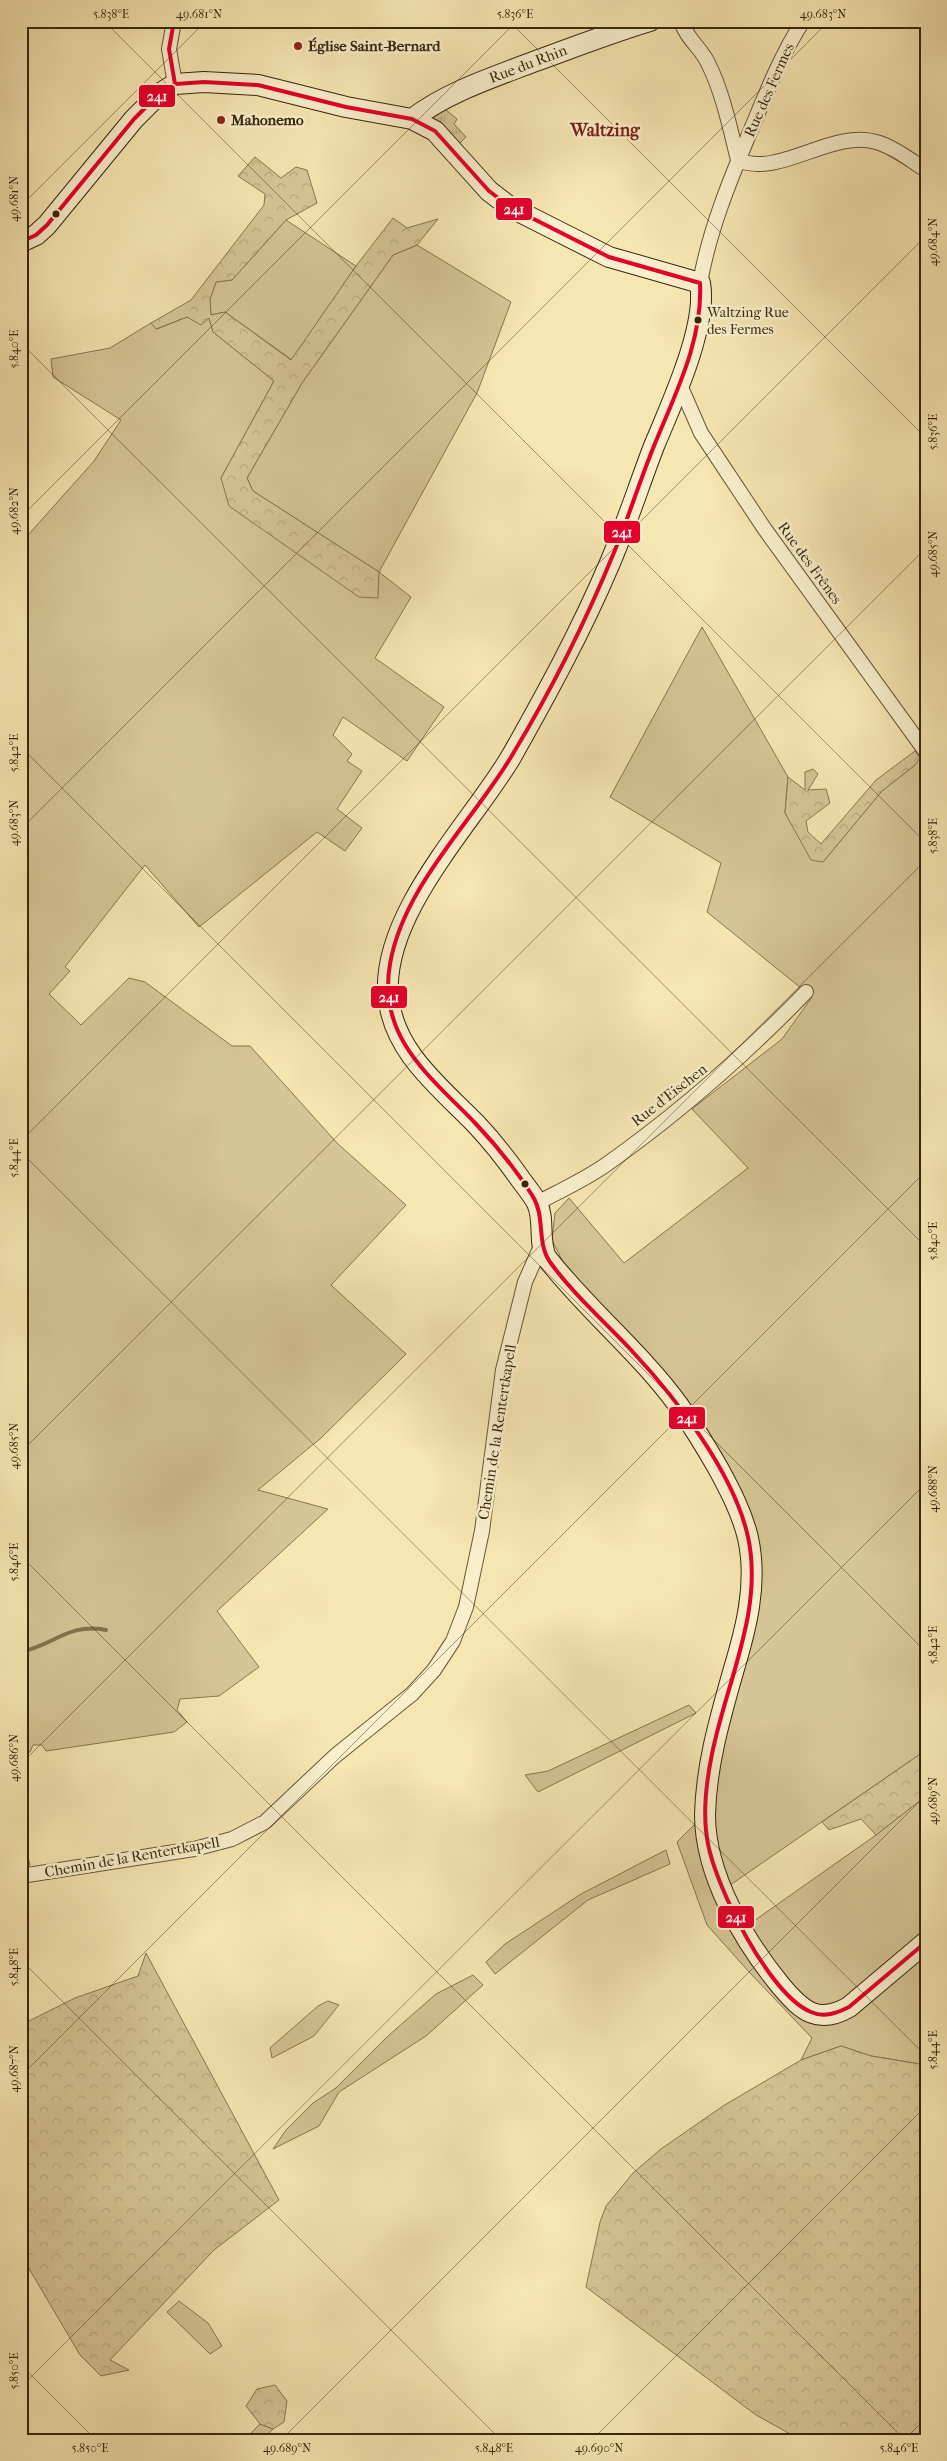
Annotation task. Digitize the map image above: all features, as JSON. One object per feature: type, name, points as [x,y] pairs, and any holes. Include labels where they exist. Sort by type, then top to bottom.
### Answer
[{"type":"street","points":[[174,21],[169,49],[175,84]]},
{"type":"street","name":"Rue du Rhin","points":[[412,120],[435,102],[500,74],[650,21]]},
{"type":"street","name":"Rue des Fermes","points":[[681,21],[684,30],[708,62],[731,130],[738,160]]},
{"type":"street","name":"Rue des Fermes","points":[[680,385],[700,312],[700,283],[707,244],[738,160],[774,75],[803,21]]},
{"type":"street","points":[[21,242],[47,225],[134,119],[159,94],[175,84],[204,82],[258,85],[346,107],[412,120],[435,131],[488,190],[510,207],[609,257],[700,283]]},
{"type":"street","points":[[738,160],[748,164],[758,164],[830,145],[865,140],[874,141],[891,148],[926,170]]},
{"type":"street","points":[[680,385],[610,565],[554,678],[509,759],[416,899],[399,933],[391,964],[388,995],[398,1030],[414,1060],[436,1086],[499,1149],[537,1204],[542,1246],[558,1272],[678,1405],[705,1446],[734,1496],[748,1538],[753,1575],[746,1628],[722,1713],[708,1778],[705,1816],[711,1860],[741,1930],[760,1961],[788,1995],[805,2009],[823,2017],[836,2015],[849,2007],[926,1942]]},
{"type":"street","name":"Rue des Frênes","points":[[680,385],[701,433],[755,514],[926,752]]},
{"type":"street","name":"Rue d'Eischen","points":[[537,1204],[606,1165],[716,1079],[762,1038],[806,992]]},
{"type":"street","name":"Chemin de la Rentertkapell","points":[[21,1876],[194,1849],[232,1838],[265,1822],[335,1756],[412,1694],[434,1670],[453,1641],[466,1607],[482,1531],[503,1370],[525,1282],[542,1246]]},
{"type":"green space","points":[[445,109],[457,119],[454,124],[466,137],[460,143],[431,116]]},
{"type":"green space","points":[[255,157],[281,178],[296,167],[307,170],[317,203],[286,220],[232,280],[216,282],[210,299],[211,315],[225,312],[291,360],[356,266],[393,218],[407,228],[438,219],[417,245],[393,255],[302,383],[247,478],[253,491],[379,572],[378,598],[359,597],[229,506],[221,478],[274,381],[213,332],[209,318],[201,325],[187,317],[156,329],[151,323],[191,300],[264,205],[265,194],[238,176]]},
{"type":"green space","points":[[286,220],[356,266],[292,360],[225,312],[211,315],[210,299],[216,282],[232,280]]},
{"type":"green space","points":[[417,245],[511,302],[477,393],[379,572],[253,491],[247,478],[302,383],[393,255]]},
{"type":"green space","points":[[187,317],[209,318],[213,332],[274,381],[221,478],[379,572],[411,597],[375,658],[444,707],[407,761],[343,717],[333,735],[352,754],[347,761],[362,771],[337,809],[362,828],[345,851],[317,832],[199,927],[145,865],[65,967],[70,971],[49,994],[81,1025],[129,978],[145,982],[232,1046],[250,1046],[337,1143],[406,1205],[331,1285],[406,1354],[321,1438],[258,1490],[328,1509],[217,1611],[259,1667],[219,1696],[180,1699],[177,1710],[187,1722],[174,1732],[46,1751],[42,1745],[33,1745],[30,1752],[21,1754],[21,543],[94,461],[121,420],[53,377],[51,359],[110,348],[151,323],[157,329]]},
{"type":"green space","points":[[702,627],[788,777],[785,813],[823,862],[882,791],[915,765],[926,737],[926,1750],[723,1890],[741,1930],[876,1835],[926,1796],[926,2065],[871,2056],[841,2046],[801,2060],[812,2038],[707,1925],[677,1842],[696,1823],[736,1626],[743,1573],[739,1539],[724,1499],[694,1442],[564,1264],[552,1240],[555,1213],[569,1198],[624,1263],[748,1168],[692,1109],[782,1039],[812,997],[707,912],[721,863],[610,797]]},
{"type":"green space","points":[[915,751],[920,758],[915,765],[882,791],[823,862],[811,860],[785,813],[788,777],[805,790],[805,772],[813,769],[818,774],[808,790],[826,789],[830,803],[806,821],[808,832],[821,844],[876,780]]},
{"type":"green space","points":[[689,1705],[696,1713],[538,1792],[525,1775],[548,1771]]},
{"type":"green space","points":[[926,1750],[926,1796],[876,1835],[861,1819],[829,1830],[822,1822]]},
{"type":"green space","points":[[21,1828],[30,1865],[21,1866]]},
{"type":"green space","points":[[666,1850],[670,1864],[588,1900],[495,1974],[486,1962],[505,1944],[581,1894]]},
{"type":"green space","points":[[146,1953],[279,2200],[214,2250],[110,2360],[129,2370],[101,2376],[80,2355],[21,2255],[21,2025],[75,1998],[138,1976]]},
{"type":"green space","points":[[473,1975],[483,1985],[426,2036],[339,2092],[319,2126],[273,2149],[286,2130],[313,2103],[336,2088],[388,2036],[436,1994]]},
{"type":"green space","points":[[328,2001],[339,2005],[314,2036],[272,2058],[270,2048],[318,2006]]},
{"type":"green space","points":[[841,2046],[871,2056],[926,2065],[926,2440],[801,2440],[756,2415],[586,2287],[600,2222],[606,2206],[633,2173],[661,2149],[723,2106],[801,2060]]},
{"type":"green space","points":[[179,2301],[208,2323],[222,2346],[210,2354],[167,2312]]},
{"type":"green space","points":[[275,2385],[287,2401],[284,2422],[273,2429],[260,2424],[246,2406],[257,2389]]},
{"type":"green space","points":[[260,2424],[273,2429],[261,2440],[244,2440]]},
{"type":"waterway","points":[[21,1652],[82,1629],[106,1630]]},
{"type":"transit line","name":"241","points":[[174,21],[169,49],[175,84]]},
{"type":"transit line","name":"241","points":[[21,242],[36,235],[47,225],[134,119],[159,94],[175,84],[204,82],[258,85],[346,107],[412,119],[435,131],[489,191],[510,207],[609,257],[700,283]]},
{"type":"transit line","name":"241","points":[[700,283],[700,305],[697,326],[686,367],[604,577],[567,655],[526,732],[495,781],[441,856],[409,908],[397,936],[390,964],[388,990],[392,1014],[400,1035],[411,1054],[442,1090],[491,1141],[513,1167],[532,1195],[539,1212],[543,1246],[550,1262],[579,1297],[622,1340],[667,1391],[717,1462],[741,1513],[748,1537],[752,1564],[751,1592],[741,1646],[712,1754],[707,1787],[705,1821],[713,1863],[733,1912],[747,1938],[778,1985],[795,2002],[811,2012],[821,2015],[835,2013],[849,2007],[926,1942]]},
{"type":"place","name":"Église Saint-Bernard","points":[[298,46]]},
{"type":"place","name":"Mahonemo","points":[[221,120]]},
{"type":"place","name":"Waltzing Rue des Fermes","points":[[698,320]]},
{"type":"district","name":"Waltzing","points":[[605,130]]}]
